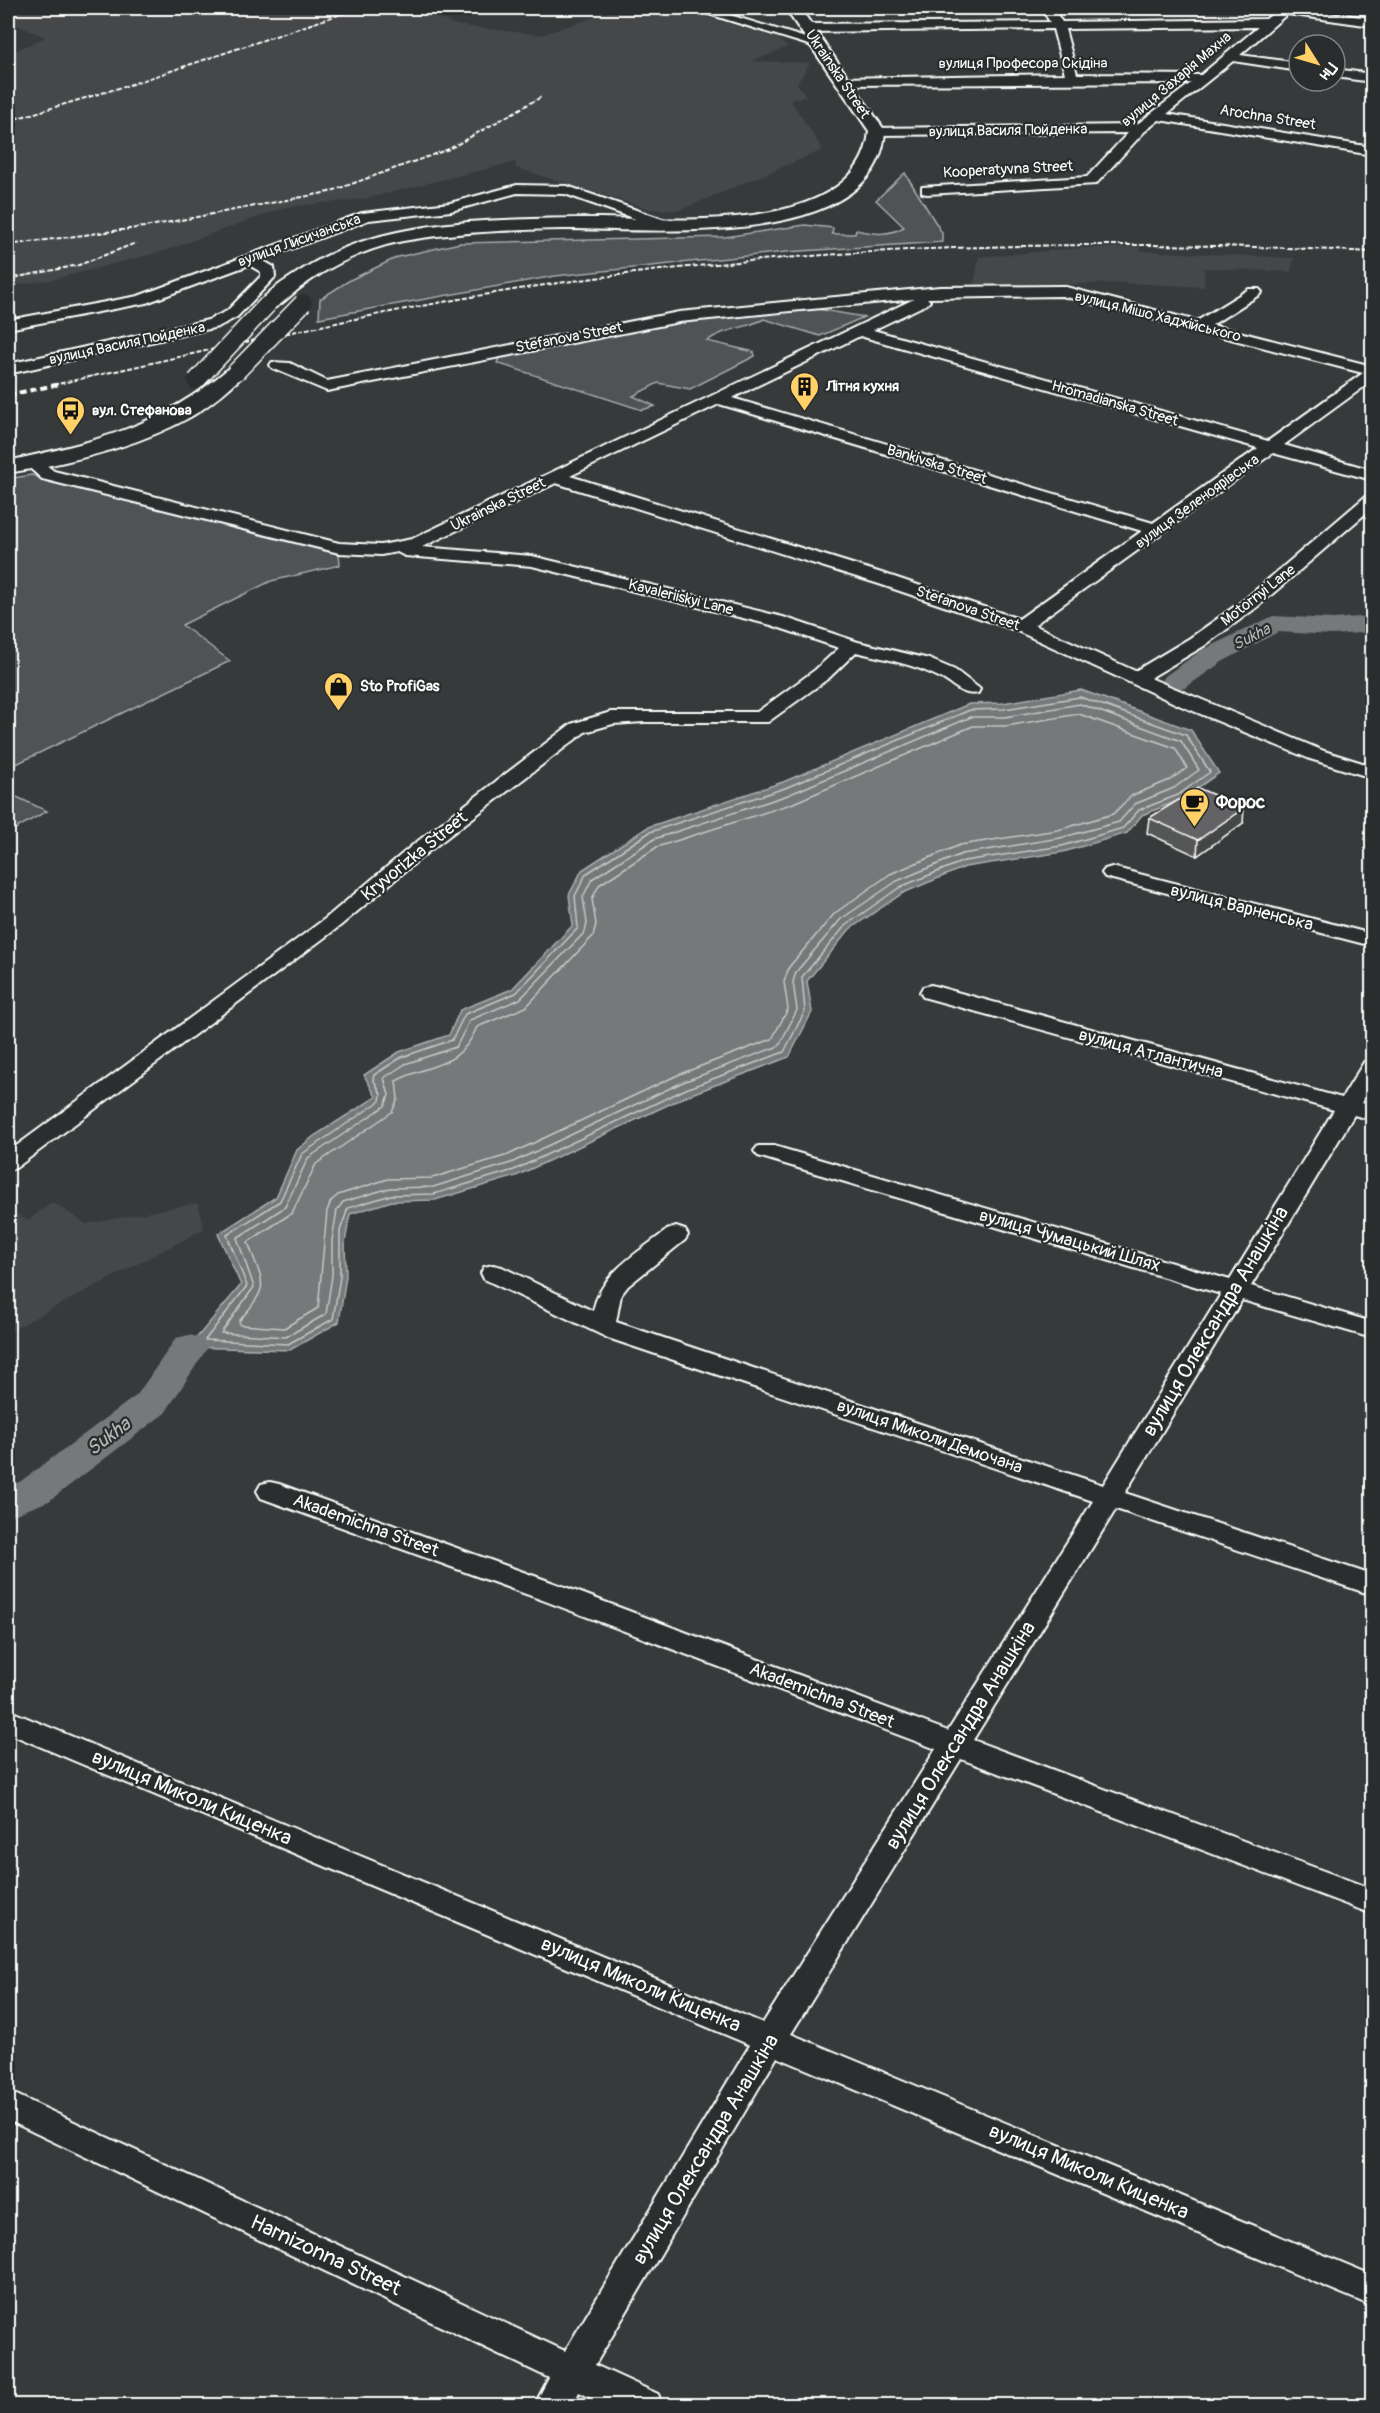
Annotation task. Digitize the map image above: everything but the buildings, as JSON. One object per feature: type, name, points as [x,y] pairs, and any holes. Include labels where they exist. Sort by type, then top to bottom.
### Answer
[{"type":"main road","name":"Ukrainska Street","points":[[31,457],[157,425],[201,401],[236,372],[321,285],[354,261],[376,252],[430,239],[464,236],[719,230],[795,220],[843,202],[874,179],[885,167],[890,154],[793,8]]},
{"type":"main road","points":[[8,467],[31,457],[134,423],[178,397],[196,381],[267,305],[317,266],[368,245],[402,237],[489,227],[712,225],[788,214],[830,198],[864,172],[877,136]]},
{"type":"main road","points":[[8,457],[31,457]]},
{"type":"street","points":[[695,8],[816,43]]},
{"type":"street","points":[[1047,8],[1058,25],[1072,78]]},
{"type":"street","points":[[1286,9],[1372,22]]},
{"type":"street","name":"вулиця Захарія Махна","points":[[1091,181],[1139,129],[1231,57],[1267,23],[1286,9]]},
{"type":"street","points":[[807,28],[1267,23]]},
{"type":"street","points":[[1231,57],[1287,65]]},
{"type":"street","points":[[1347,75],[1372,78]]},
{"type":"street","name":"вулиця Професора Скідіна","points":[[842,81],[1204,79]]},
{"type":"street","points":[[1162,80],[1183,84],[1191,89]]},
{"type":"street","name":"Arochna Street","points":[[1157,116],[1372,151]]},
{"type":"street","name":"вулиця Василя Пойденка","points":[[877,136],[1139,129]]},
{"type":"street","name":"Kooperatyvna Street","points":[[927,190],[1091,181]]},
{"type":"street","name":"вулиця Лисичанська","points":[[8,324],[141,300],[248,258],[367,216],[451,207],[518,189],[567,190],[663,224]]},
{"type":"street","name":"вулиця Василя Пойденка","points":[[8,369],[213,324],[232,314],[268,277],[270,270],[248,258]]},
{"type":"street","name":"вулиця Мішо Хаджійського","points":[[940,292],[1062,291],[1372,373]]},
{"type":"street","name":"Ukrainska Street","points":[[31,457],[48,475],[339,549],[381,550],[417,543],[940,292]]},
{"type":"street","name":"Stefanova Street","points":[[278,365],[290,366],[317,384],[327,386],[679,317],[940,292]]},
{"type":"street","points":[[1200,326],[1254,292]]},
{"type":"street","name":"Hromadianska Street","points":[[858,330],[1372,475]]},
{"type":"street","name":"вулиця Зеленоярівська","points":[[1021,626],[1158,530],[1372,373]]},
{"type":"street","name":"Bankivska Street","points":[[715,398],[1158,530]]},
{"type":"street","name":"Stefanova Street","points":[[551,477],[578,483],[874,576],[1021,626],[1135,679],[1317,755],[1372,772]]},
{"type":"street","name":"Motornyi Lane","points":[[1135,679],[1197,642],[1250,604],[1372,500]]},
{"type":"street","name":"Kavaleriiskyi Lane","points":[[381,550],[472,554],[532,561],[777,621],[852,645],[922,663],[948,674],[970,689]]},
{"type":"street","name":"Kryvorizka Street","points":[[8,1163],[333,922],[421,848],[578,728],[611,718],[644,716],[761,718],[822,674],[852,645]]},
{"type":"street","name":"вулиця Варненська","points":[[1112,873],[1372,940]]},
{"type":"street","name":"вулиця Атлантична","points":[[931,992],[1372,1113]]},
{"type":"street","name":"вулиця Олександра Анашкіна","points":[[552,2406],[771,2038],[1110,1496],[1372,1067]]},
{"type":"street","name":"вулиця Чумацький Шлях","points":[[766,1151],[1372,1330]]},
{"type":"street","points":[[603,1326],[609,1294],[619,1280],[676,1235]]},
{"type":"street","name":"вулиця Миколи Демочана","points":[[493,1273],[603,1326],[1372,1585]]},
{"type":"street","name":"Akademichna Street","points":[[270,1491],[555,1594],[1372,1902]]},
{"type":"street","name":"вулиця Миколи Киценка","points":[[8,1721],[1372,2291]]},
{"type":"street","name":"Harnizonna Street","points":[[8,2105],[645,2406]]},
{"type":"shaded area","points":[[22,8],[427,8],[431,15],[456,25],[541,35],[621,8],[674,8],[776,37],[788,47],[752,61],[810,63],[797,84],[807,97],[790,99],[823,150],[680,210],[649,209],[516,168],[515,162],[364,199],[286,207],[164,251],[51,280],[8,286],[8,54],[45,37],[9,22]]},
{"type":"shaded area","points":[[905,173],[942,233],[942,242],[786,252],[555,276],[319,318],[320,299],[350,280],[398,257],[460,243],[725,237],[805,225],[833,228],[832,234],[855,234],[856,230],[875,233],[892,232],[904,227],[876,200]]},
{"type":"shaded area","points":[[1140,247],[1140,251],[1294,258],[1291,272],[1204,268],[1204,287],[1125,283],[974,286],[979,257],[1081,248]]},
{"type":"shaded area","points":[[811,308],[864,317],[820,336],[764,319],[721,333],[707,341],[754,352],[755,356],[690,389],[658,383],[633,396],[655,406],[642,410],[497,363],[501,354],[677,322]]},
{"type":"shaded area","points":[[31,475],[339,553],[340,565],[271,581],[182,625],[230,661],[8,768],[8,479]]},
{"type":"shaded area","points":[[8,793],[47,811],[8,833]]},
{"type":"shaded area","points":[[52,1202],[86,1224],[198,1203],[204,1229],[8,1332],[8,1210],[28,1220]]},
{"type":"water","points":[[1081,690],[1191,730],[1219,773],[1180,800],[1142,815],[1127,833],[1063,852],[965,867],[903,893],[850,929],[807,981],[812,1012],[789,1057],[689,1095],[516,1176],[435,1200],[392,1201],[350,1214],[345,1242],[346,1276],[339,1322],[290,1350],[189,1347],[241,1285],[218,1234],[276,1197],[297,1150],[314,1136],[376,1097],[364,1075],[399,1052],[449,1035],[460,1010],[512,989],[573,925],[569,895],[582,870],[648,827],[783,782],[969,704],[1003,703]]},
{"type":"waterway","name":"Sukha","points":[[1175,682],[1212,656],[1273,624],[1333,627],[1372,624]]},
{"type":"waterway","name":"Sukha","points":[[8,1503],[35,1491],[151,1404],[189,1347]]},
{"type":"railway","points":[[8,121],[129,85],[347,12]]},
{"type":"railway","points":[[8,245],[144,227],[329,192],[449,149],[541,97]]},
{"type":"railway","points":[[8,279],[79,265],[136,243]]},
{"type":"railway","points":[[53,385],[421,306],[545,285],[648,271],[854,253],[1061,245],[1269,247],[1372,252]]},
{"type":"railway","points":[[8,395],[60,384]]},
{"type":"place","name":"Літня кухня","points":[[805,412]]},
{"type":"place","name":"вул. Стефанова","points":[[71,436]]},
{"type":"place","name":"Sto ProfiGas","points":[[339,712]]},
{"type":"place","name":"Форос","points":[[1195,828]]}]
